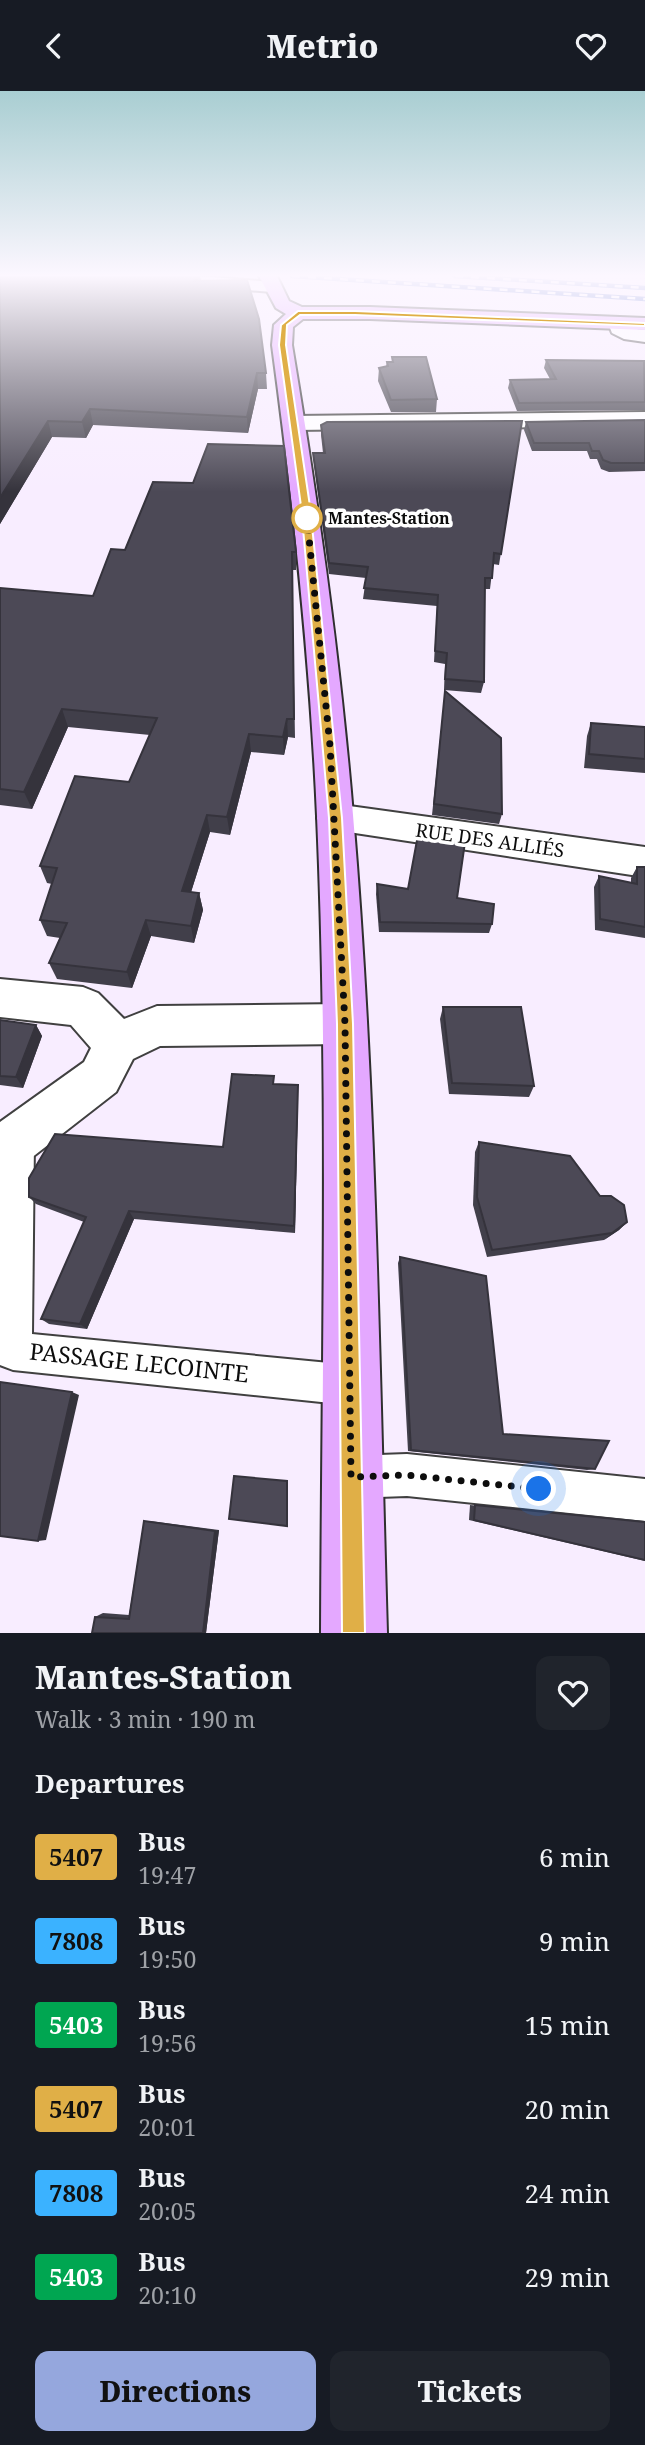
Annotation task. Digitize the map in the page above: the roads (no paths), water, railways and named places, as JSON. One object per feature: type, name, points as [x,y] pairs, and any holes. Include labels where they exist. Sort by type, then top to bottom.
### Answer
[{"type":"main road","points":[[284,348],[306,506],[335,818],[345,1024],[354,1633]]},
{"type":"street","points":[[294,423],[645,419]]},
{"type":"street","name":"RUE DES ALLIÉS","points":[[335,818],[645,862]]},
{"type":"street","points":[[0,998],[83,1007],[117,1044]]},
{"type":"street","points":[[9,1146],[100,1077],[117,1044],[157,1026],[345,1024]]},
{"type":"lane","name":"PASSAGE LECOINTE","points":[[9,1146],[13,1351],[350,1385]]},
{"type":"lane","points":[[351,1477],[407,1475],[645,1500]]},
{"type":"place","name":"Mantes-Station","points":[[307,518]]}]
